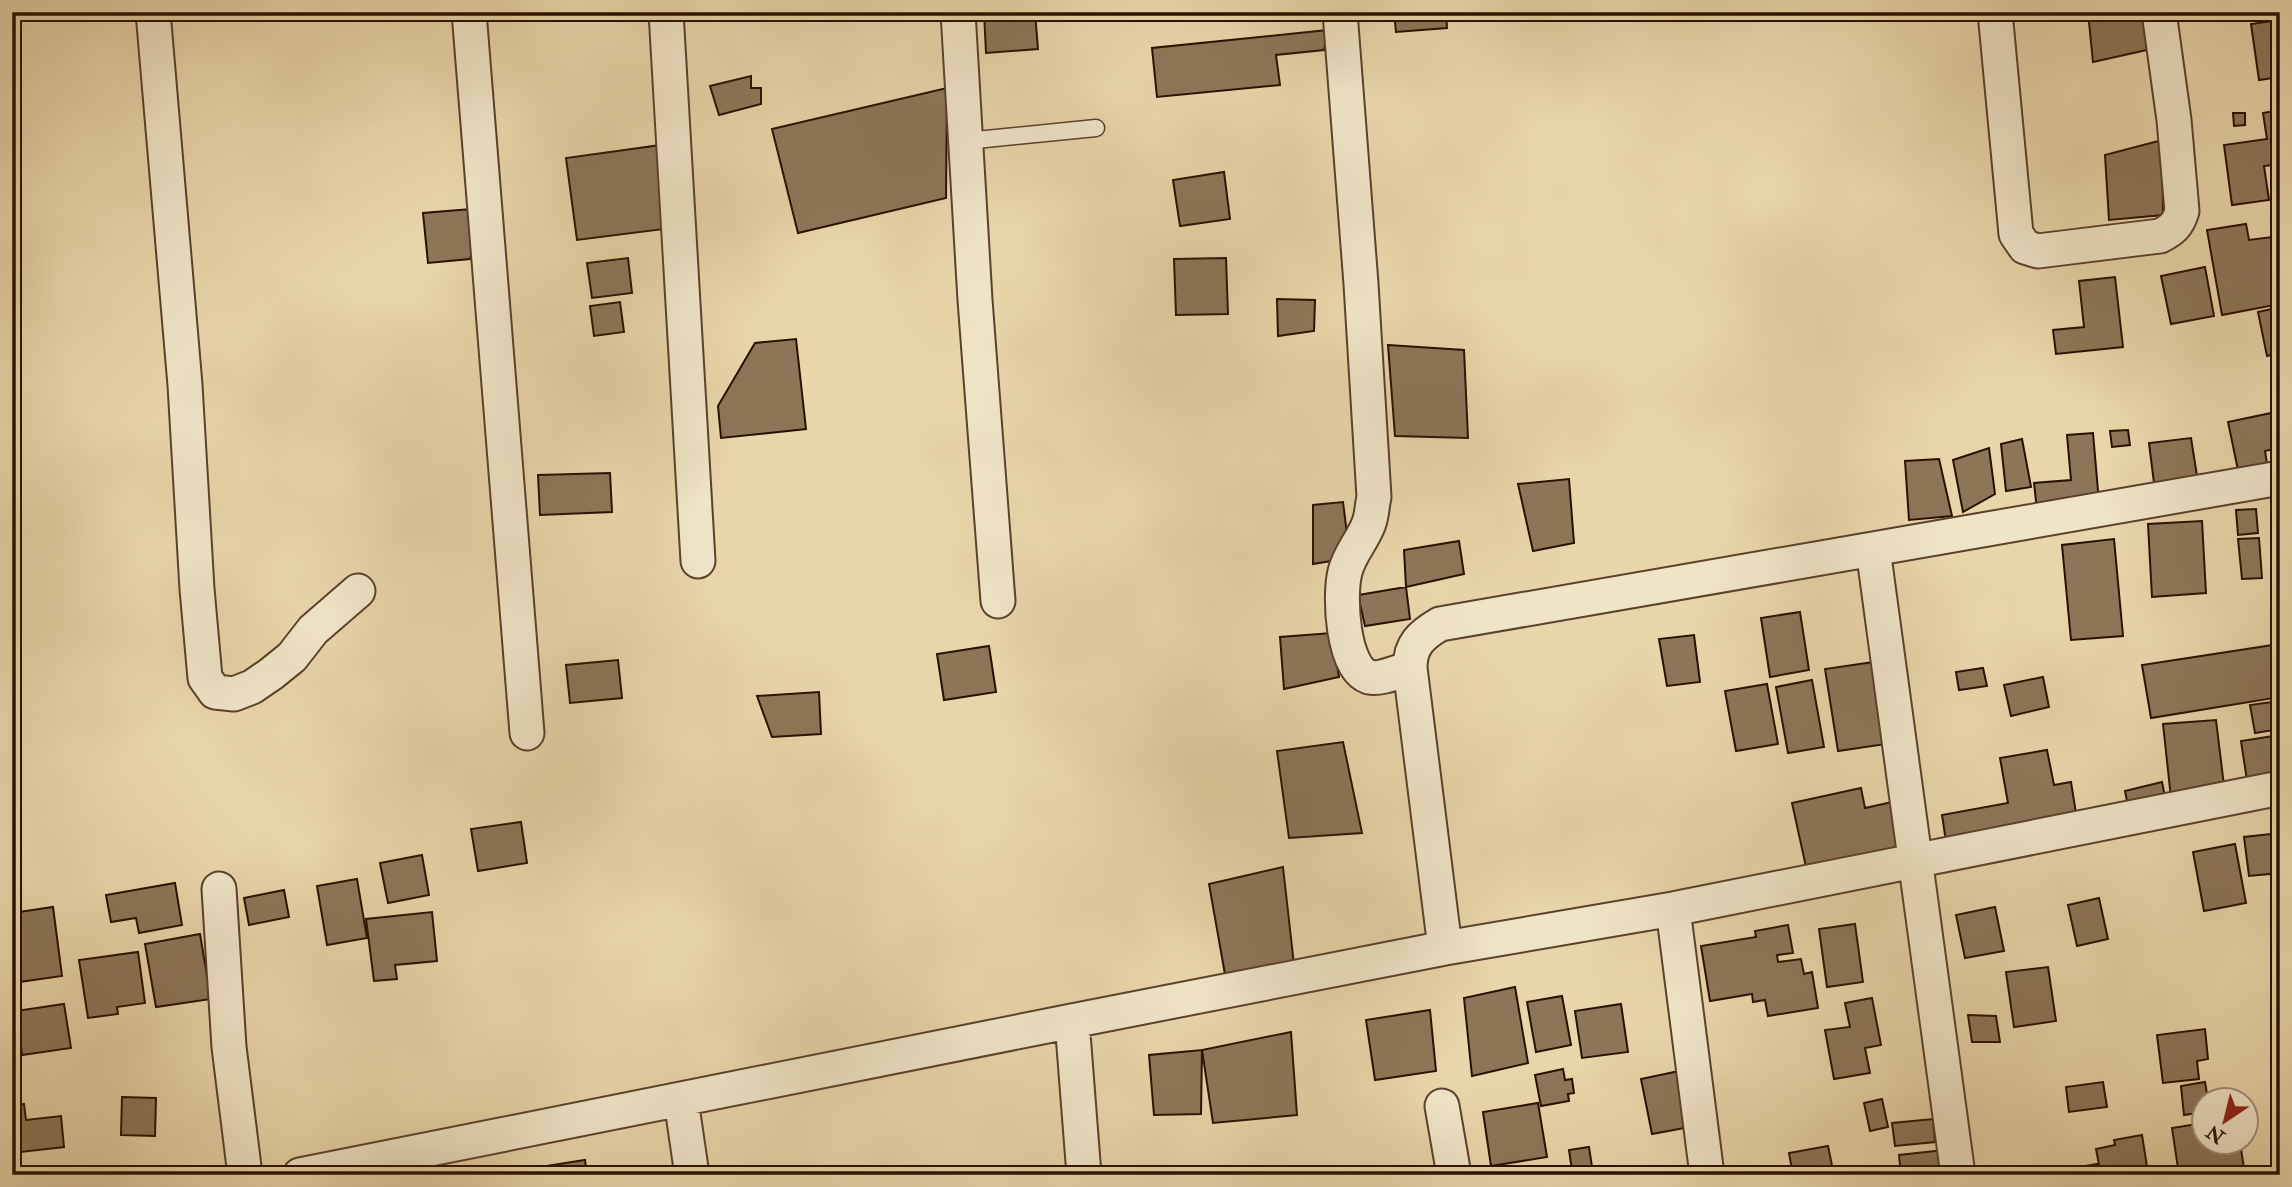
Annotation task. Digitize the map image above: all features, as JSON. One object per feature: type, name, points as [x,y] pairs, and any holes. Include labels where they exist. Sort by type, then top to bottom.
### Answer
[{"type":"street","points":[[153,12],[184,372],[205,678],[215,692],[234,694],[252,687],[292,657],[313,629],[358,591]]},
{"type":"street","points":[[470,12],[527,733]]},
{"type":"street","points":[[666,12],[698,561]]},
{"type":"street","points":[[958,12],[975,300],[998,601]]},
{"type":"street","points":[[1340,12],[1374,496],[1369,523],[1345,570],[1342,594],[1346,643],[1358,669],[1365,676],[1375,678],[1410,668]]},
{"type":"street","points":[[1995,12],[2016,234],[2025,247],[2038,251],[2160,236],[2172,230],[2179,221],[2182,212],[2174,120],[2159,12]]},
{"type":"street","points":[[1445,948],[1410,668],[1414,645],[1423,634],[1440,624],[2280,478]]},
{"type":"street","points":[[1873,549],[1958,1175]]},
{"type":"street","points":[[300,1175],[1445,948],[1673,909],[2280,788]]},
{"type":"street","points":[[219,889],[229,1047],[245,1175]]},
{"type":"street","points":[[1673,909],[1707,1175]]},
{"type":"street","points":[[1072,1021],[1084,1175]]},
{"type":"street","points":[[681,1100],[692,1175]]},
{"type":"street","points":[[1442,1106],[1454,1175]]},
{"type":"lane","points":[[966,141],[1096,128]]},
{"type":"building","points":[[984,12],[1035,12],[1038,49],[986,53]]},
{"type":"building","points":[[1394,12],[1446,12],[1447,28],[1396,32]]},
{"type":"building","points":[[2088,12],[2144,12],[2147,50],[2093,62]]},
{"type":"building","points":[[2222,12],[2249,12],[2223,18]]},
{"type":"building","points":[[2280,20],[2280,77],[2259,80],[2251,24]]},
{"type":"building","points":[[1328,30],[1324,50],[1276,55],[1280,85],[1157,97],[1152,48]]},
{"type":"building","points":[[751,76],[751,88],[761,88],[761,104],[719,115],[710,86]]},
{"type":"building","points":[[947,88],[946,198],[798,233],[772,129]]},
{"type":"building","points":[[2280,110],[2280,164],[2264,166],[2269,200],[2232,205],[2224,145],[2267,139],[2263,113]]},
{"type":"building","points":[[2233,113],[2245,113],[2245,125],[2234,126]]},
{"type":"building","points":[[2162,140],[2163,215],[2109,220],[2105,155]]},
{"type":"building","points":[[661,145],[672,228],[577,240],[566,158]]},
{"type":"building","points":[[1224,172],[1230,219],[1180,226],[1173,180]]},
{"type":"building","points":[[471,209],[475,239],[470,259],[428,263],[423,213]]},
{"type":"building","points":[[2246,224],[2249,240],[2272,237],[2280,282],[2280,304],[2222,315],[2207,230]]},
{"type":"building","points":[[628,258],[632,293],[592,298],[587,263]]},
{"type":"building","points":[[1226,258],[1228,314],[1176,315],[1174,259]]},
{"type":"building","points":[[2205,267],[2214,316],[2171,324],[2161,276]]},
{"type":"building","points":[[2115,277],[2123,347],[2056,354],[2053,330],[2084,327],[2079,281]]},
{"type":"building","points":[[1277,299],[1315,300],[1314,331],[1278,336]]},
{"type":"building","points":[[620,302],[624,332],[594,336],[590,306]]},
{"type":"building","points":[[2280,307],[2280,353],[2267,356],[2258,312]]},
{"type":"building","points":[[796,339],[806,429],[721,438],[718,406],[755,343]]},
{"type":"building","points":[[1388,345],[1464,350],[1468,438],[1395,436]]},
{"type":"building","points":[[2271,413],[2278,448],[2265,451],[2267,464],[2238,470],[2228,422]]},
{"type":"building","points":[[2128,430],[2130,445],[2112,447],[2110,431]]},
{"type":"building","points":[[2093,433],[2100,514],[2038,519],[2034,483],[2071,480],[2067,435]]},
{"type":"building","points":[[2191,438],[2197,476],[2154,483],[2149,443]]},
{"type":"building","points":[[2022,439],[2031,487],[2006,491],[2001,444]]},
{"type":"building","points":[[1989,448],[1995,494],[1963,512],[1953,460]]},
{"type":"building","points":[[1939,459],[1952,516],[1909,520],[1905,461]]},
{"type":"building","points":[[610,473],[612,512],[540,515],[538,475]]},
{"type":"building","points":[[1569,479],[1574,543],[1533,551],[1518,484]]},
{"type":"building","points":[[1343,502],[1350,558],[1313,564],[1313,505]]},
{"type":"building","points":[[2256,509],[2258,533],[2238,535],[2236,510]]},
{"type":"building","points":[[2202,521],[2206,593],[2152,597],[2148,524]]},
{"type":"building","points":[[2259,538],[2262,578],[2242,579],[2238,539]]},
{"type":"building","points":[[2114,539],[2123,636],[2071,640],[2062,545]]},
{"type":"building","points":[[1459,541],[1464,574],[1406,587],[1404,550]]},
{"type":"building","points":[[1406,587],[1410,619],[1365,626],[1358,595]]},
{"type":"building","points":[[1800,612],[1809,670],[1770,677],[1761,618]]},
{"type":"building","points":[[1332,633],[1339,677],[1284,689],[1280,637]]},
{"type":"building","points":[[1694,635],[1700,682],[1667,686],[1659,639]]},
{"type":"building","points":[[2273,645],[2275,656],[2280,655],[2280,697],[2151,718],[2142,665]]},
{"type":"building","points":[[989,646],[996,692],[944,700],[937,654]]},
{"type":"building","points":[[618,660],[622,698],[570,703],[566,665]]},
{"type":"building","points":[[1874,662],[1886,744],[1838,751],[1825,669]]},
{"type":"building","points":[[1983,668],[1987,686],[1959,690],[1956,672]]},
{"type":"building","points":[[2043,677],[2049,707],[2011,716],[2004,685]]},
{"type":"building","points":[[1812,680],[1824,747],[1788,753],[1776,687]]},
{"type":"building","points":[[1767,684],[1778,744],[1736,751],[1725,691]]},
{"type":"building","points":[[819,692],[821,734],[772,737],[757,696]]},
{"type":"building","points":[[2280,701],[2280,729],[2255,733],[2250,705]]},
{"type":"building","points":[[2216,720],[2225,794],[2171,798],[2163,724]]},
{"type":"building","points":[[2280,735],[2280,782],[2248,787],[2241,741]]},
{"type":"building","points":[[1343,742],[1362,833],[1289,838],[1277,751]]},
{"type":"building","points":[[2047,750],[2054,785],[2071,782],[2078,826],[1947,848],[1942,815],[2008,803],[2000,758]]},
{"type":"building","points":[[2162,782],[2166,802],[2129,811],[2125,791]]},
{"type":"building","points":[[1861,788],[1865,808],[1897,801],[1909,855],[1806,867],[1792,803]]},
{"type":"building","points":[[521,822],[527,863],[478,871],[471,829]]},
{"type":"building","points":[[2280,833],[2280,873],[2249,876],[2244,837]]},
{"type":"building","points":[[2235,844],[2246,903],[2204,911],[2193,852]]},
{"type":"building","points":[[422,855],[429,895],[388,903],[380,863]]},
{"type":"building","points":[[1283,867],[1294,965],[1226,980],[1209,884]]},
{"type":"building","points":[[357,879],[367,938],[327,945],[317,886]]},
{"type":"building","points":[[175,883],[182,925],[139,933],[136,918],[111,922],[106,895]]},
{"type":"building","points":[[284,890],[289,917],[249,925],[244,898]]},
{"type":"building","points":[[2099,898],[2108,939],[2077,946],[2068,905]]},
{"type":"building","points":[[53,907],[62,976],[12,983],[12,913]]},
{"type":"building","points":[[1995,907],[2004,951],[1965,958],[1956,915]]},
{"type":"building","points":[[432,912],[437,961],[395,965],[397,979],[374,981],[366,919]]},
{"type":"building","points":[[1855,924],[1863,982],[1827,987],[1819,929]]},
{"type":"building","points":[[1788,925],[1793,953],[1777,955],[1778,962],[1801,959],[1804,974],[1812,972],[1818,1008],[1768,1016],[1765,1000],[1753,1002],[1752,994],[1710,1001],[1701,946],[1756,937],[1755,931]]},
{"type":"building","points":[[200,934],[211,999],[156,1007],[145,944]]},
{"type":"building","points":[[138,952],[145,1003],[117,1007],[118,1014],[88,1018],[79,960]]},
{"type":"building","points":[[2048,967],[2056,1021],[2014,1027],[2006,972]]},
{"type":"building","points":[[1515,987],[1528,1063],[1472,1076],[1464,998]]},
{"type":"building","points":[[1562,996],[1571,1045],[1536,1052],[1527,1002]]},
{"type":"building","points":[[1872,998],[1881,1045],[1865,1048],[1870,1073],[1834,1079],[1825,1030],[1850,1027],[1845,1003]]},
{"type":"building","points":[[64,1004],[71,1048],[22,1055],[16,1011]]},
{"type":"building","points":[[1621,1004],[1628,1052],[1582,1058],[1575,1011]]},
{"type":"building","points":[[1430,1010],[1436,1071],[1375,1080],[1366,1020]]},
{"type":"building","points":[[1968,1015],[1996,1016],[2000,1042],[1972,1042]]},
{"type":"building","points":[[2205,1029],[2208,1059],[2197,1061],[2199,1079],[2163,1083],[2157,1035]]},
{"type":"building","points":[[1291,1032],[1297,1115],[1213,1123],[1202,1050]]},
{"type":"building","points":[[1202,1050],[1201,1114],[1154,1115],[1149,1055]]},
{"type":"building","points":[[1563,1069],[1565,1080],[1572,1079],[1574,1093],[1568,1094],[1569,1101],[1541,1106],[1535,1075]]},
{"type":"building","points":[[1679,1071],[1690,1127],[1652,1134],[1641,1079]]},
{"type":"building","points":[[2103,1082],[2107,1107],[2069,1112],[2066,1087]]},
{"type":"building","points":[[2205,1082],[2206,1086],[2190,1086],[2190,1114],[2184,1115],[2181,1086]]},
{"type":"building","points":[[122,1097],[156,1098],[155,1136],[121,1135]]},
{"type":"building","points":[[1882,1099],[1888,1127],[1870,1131],[1864,1103]]},
{"type":"building","points":[[1538,1103],[1547,1157],[1491,1166],[1483,1112]]},
{"type":"building","points":[[24,1104],[26,1120],[61,1116],[64,1147],[12,1153],[12,1105]]},
{"type":"building","points":[[1933,1119],[1935,1142],[1895,1146],[1892,1123]]},
{"type":"building","points":[[2190,1125],[2190,1156],[2242,1156],[2245,1175],[2179,1175],[2172,1128]]},
{"type":"building","points":[[2142,1135],[2148,1173],[2101,1175],[2096,1149],[2115,1145],[2114,1140]]},
{"type":"building","points":[[1828,1146],[1834,1175],[1793,1175],[1789,1153]]},
{"type":"building","points":[[1589,1147],[1592,1167],[1599,1166],[1600,1174],[1606,1175],[1561,1175],[1560,1171],[1572,1170],[1569,1150]]},
{"type":"building","points":[[1944,1150],[1947,1172],[1901,1175],[1899,1155]]},
{"type":"building","points":[[585,1160],[587,1175],[548,1175],[546,1166]]},
{"type":"building","points":[[2097,1164],[2099,1175],[2046,1173]]}]
